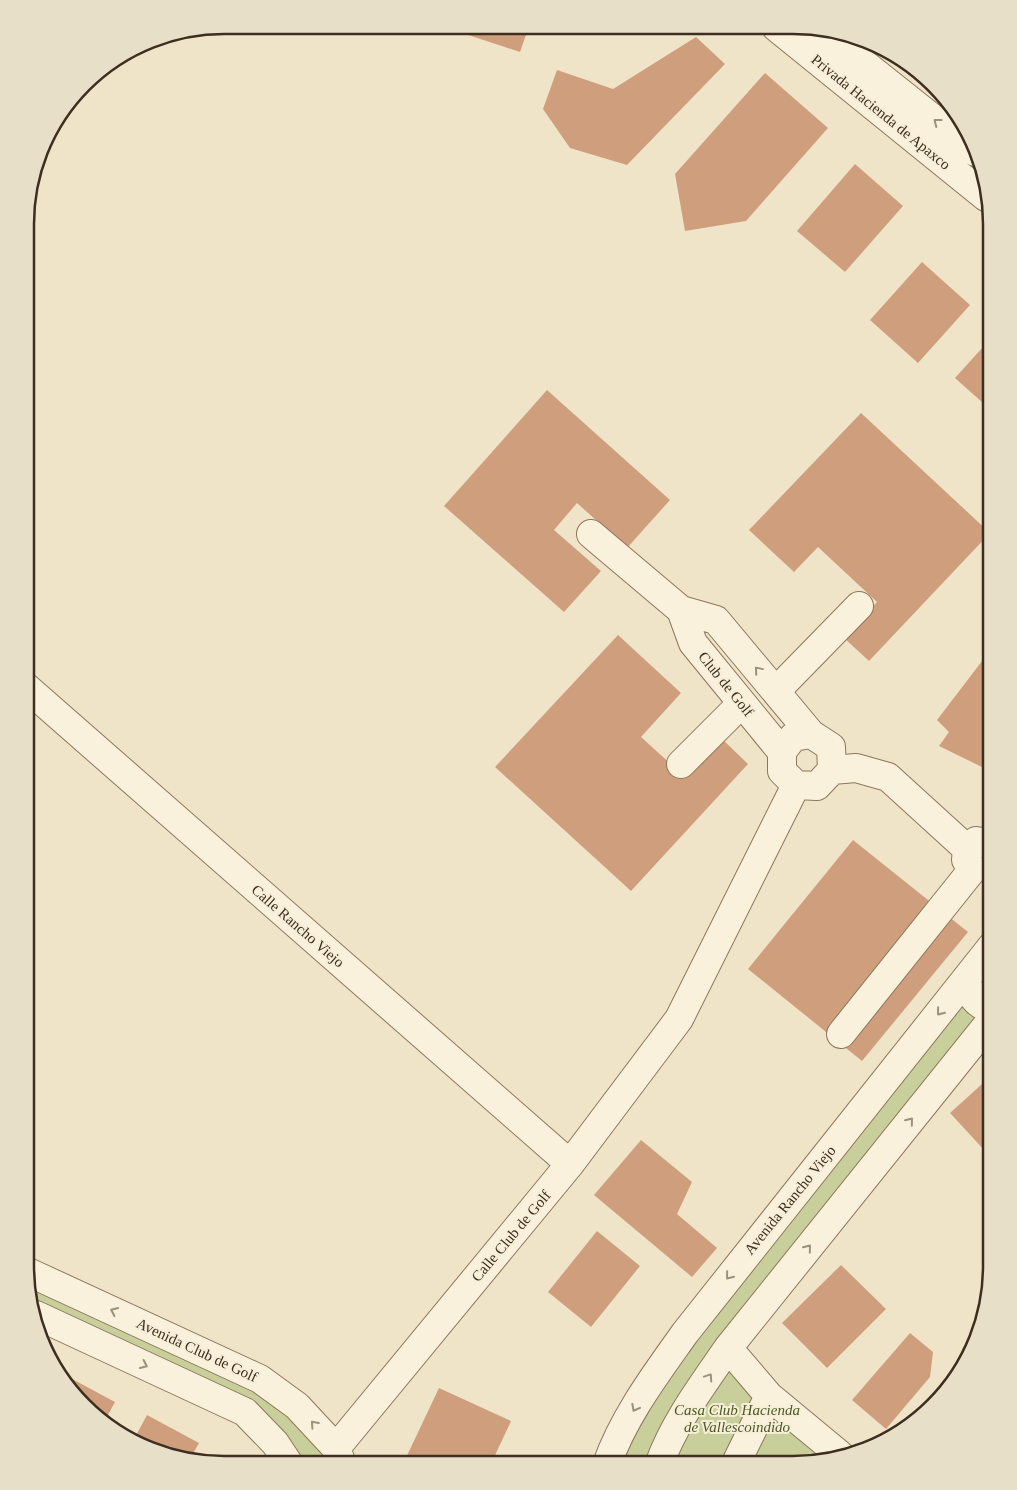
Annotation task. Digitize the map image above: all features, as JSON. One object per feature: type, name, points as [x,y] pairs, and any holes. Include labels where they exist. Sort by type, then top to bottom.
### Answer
[{"type":"street","name":"Privada Hacienda de Apaxco","points":[[785,34],[981,193]]},
{"type":"street","name":"Privada Hacienda de Apaxco","points":[[831,37],[966,145]]},
{"type":"street","points":[[591,534],[680,610],[716,620],[811,734],[830,747],[832,770]]},
{"type":"street","points":[[776,692],[859,606]]},
{"type":"street","name":"Club de Golf","points":[[680,610],[693,643],[782,752]]},
{"type":"street","name":"Calle Rancho Viejo","points":[[34,694],[570,1164]]},
{"type":"street","points":[[680,764],[742,703]]},
{"type":"street","points":[[811,734],[793,737],[782,752],[782,771],[796,785],[817,786],[832,770],[856,768],[888,777],[983,850]]},
{"type":"street","name":"Calle Club de Golf","points":[[339,1456],[570,1164],[679,1019],[796,785]]},
{"type":"street","points":[[841,1034],[983,852]]},
{"type":"street","name":"Avenida Rancho Viejo","points":[[610,1456],[643,1392],[703,1309],[983,957]]},
{"type":"street","points":[[966,979],[970,994],[977,1004],[983,1006]]},
{"type":"street","points":[[662,1456],[693,1400],[732,1343],[983,1030]]},
{"type":"street","name":"Avenida Club de Golf","points":[[34,1275],[260,1379],[297,1406],[339,1456]]},
{"type":"street","points":[[703,1309],[716,1304],[723,1304],[730,1310],[738,1326],[732,1343]]},
{"type":"street","points":[[40,1316],[245,1412],[275,1443],[284,1456]]},
{"type":"street","points":[[732,1343],[769,1396],[836,1452]]},
{"type":"street","points":[[245,1412],[260,1379]]},
{"type":"street","points":[[740,1456],[769,1396]]},
{"type":"green space","name":"Casa Club Hacienda de Vallescoindido","points":[[983,958],[983,1030],[728,1347],[841,1450],[806,1456],[610,1456]]},
{"type":"green space","points":[[34,1275],[260,1379],[334,1456],[284,1456],[275,1443],[41,1318],[35,1291]]},
{"type":"building","points":[[465,34],[526,34],[520,52]]},
{"type":"building","points":[[696,37],[725,64],[627,165],[570,148],[543,109],[557,70],[613,89]]},
{"type":"building","points":[[765,73],[828,128],[746,221],[685,231],[675,174]]},
{"type":"building","points":[[855,164],[903,206],[845,272],[797,231]]},
{"type":"building","points":[[922,262],[970,305],[918,363],[870,320]]},
{"type":"building","points":[[983,347],[983,403],[955,378]]},
{"type":"building","points":[[547,390],[670,500],[627,548],[577,503],[554,530],[601,571],[564,612],[444,506]]},
{"type":"building","points":[[861,413],[983,526],[983,540],[869,661],[843,637],[877,602],[818,547],[794,572],[749,530]]},
{"type":"building","points":[[618,635],[681,693],[641,737],[684,776],[720,737],[748,764],[631,891],[495,767]]},
{"type":"building","points":[[983,660],[983,768],[939,746],[949,732],[937,720]]},
{"type":"building","points":[[853,840],[968,932],[862,1061],[748,969]]},
{"type":"building","points":[[983,1083],[983,1149],[950,1113]]},
{"type":"building","points":[[641,1140],[692,1182],[677,1214],[717,1248],[692,1277],[594,1195]]},
{"type":"building","points":[[597,1231],[640,1266],[591,1327],[548,1292]]},
{"type":"building","points":[[841,1265],[886,1309],[827,1368],[782,1323]]},
{"type":"building","points":[[910,1333],[933,1352],[930,1377],[886,1429],[852,1400]]},
{"type":"building","points":[[70,1378],[115,1402],[107,1416],[89,1401]]},
{"type":"building","points":[[439,1388],[511,1421],[495,1456],[407,1456]]},
{"type":"building","points":[[147,1415],[199,1443],[193,1454],[151,1442],[136,1435]]}]
